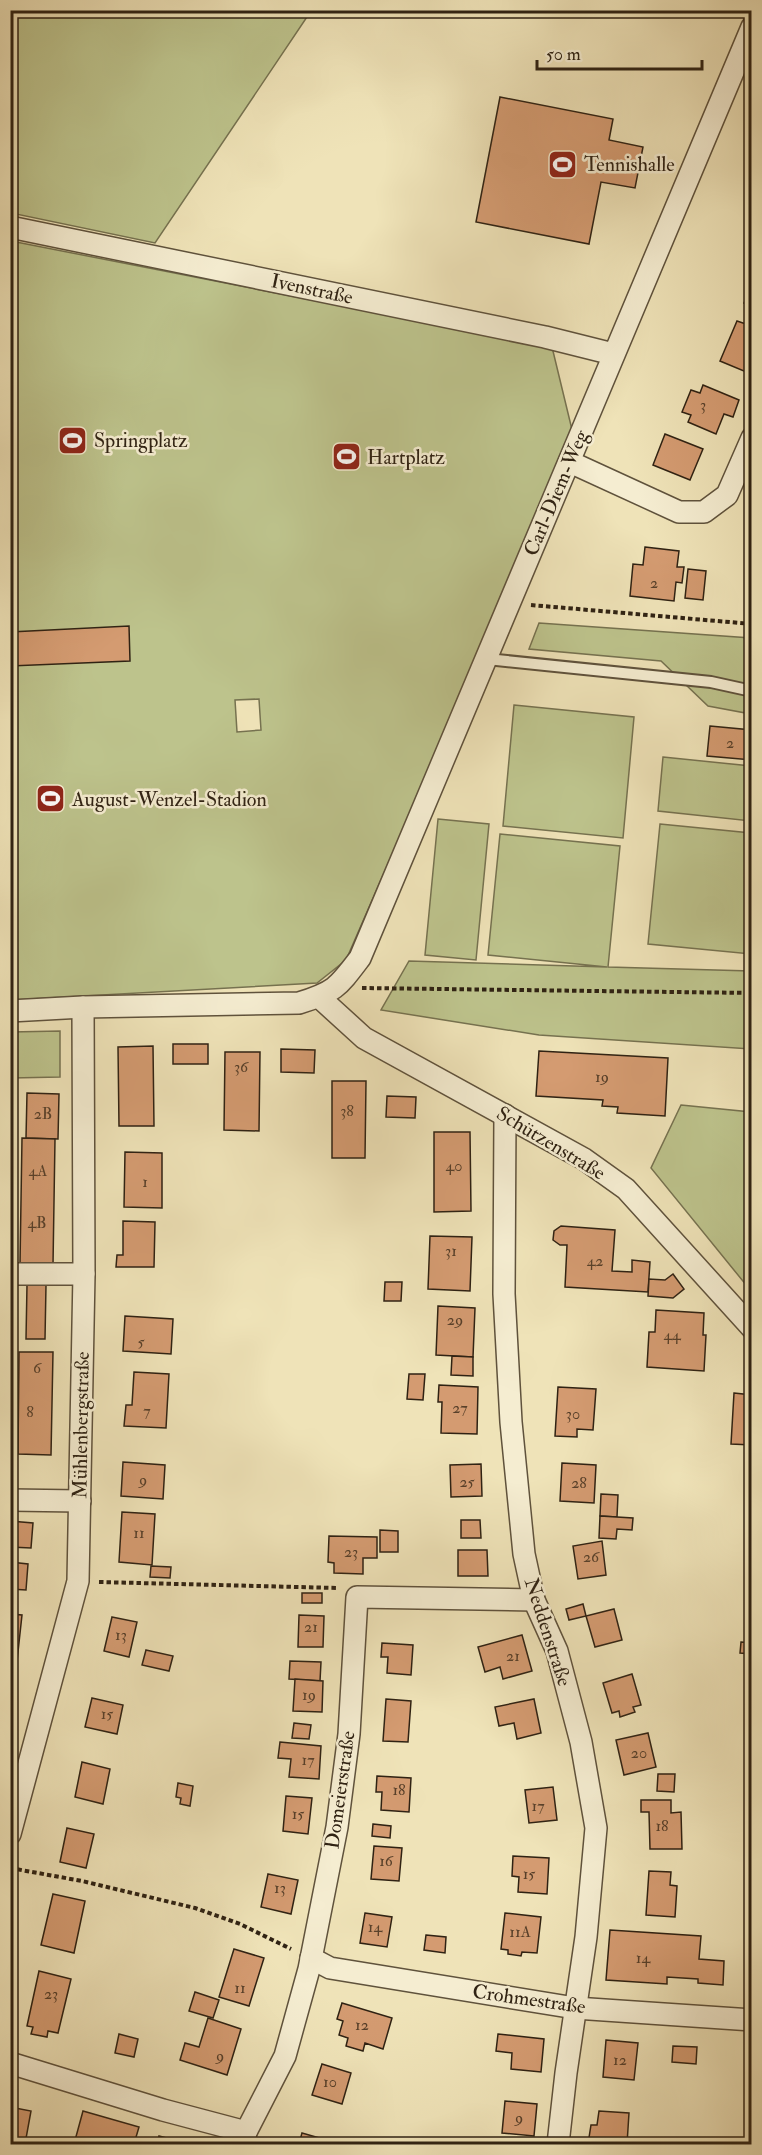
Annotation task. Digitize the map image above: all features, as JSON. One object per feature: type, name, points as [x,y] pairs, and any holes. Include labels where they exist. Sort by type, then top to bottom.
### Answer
[{"type":"street","name":"Carl-Diem-Weg","points":[[329,992],[360,958],[752,27]]},
{"type":"street","name":"Ivenstraße","points":[[10,227],[545,337],[613,354]]},
{"type":"street","points":[[570,462],[680,512],[704,512],[728,495],[752,438]]},
{"type":"street","points":[[10,1011],[83,1007],[299,1003],[329,992]]},
{"type":"street","name":"Schützenstraße","points":[[329,992],[364,1038],[584,1159],[626,1189],[752,1328]]},
{"type":"street","name":"Mühlenbergstraße","points":[[10,1834],[78,1581],[84,1274],[83,1007]]},
{"type":"street","name":"Neddenstraße","points":[[505,1115],[504,1294],[511,1422],[524,1554],[534,1600],[557,1651],[582,1742],[596,1828],[586,1937],[558,2145]]},
{"type":"street","points":[[10,1274],[84,1274]]},
{"type":"street","points":[[10,1500],[80,1501]]},
{"type":"street","points":[[357,1598],[534,1600]]},
{"type":"street","name":"Domeierstraße","points":[[244,2138],[285,2056],[311,1958],[337,1827],[349,1734],[357,1598]]},
{"type":"street","name":"Crohmestraße","points":[[311,1958],[330,1968],[575,2008],[752,2020]]},
{"type":"street","points":[[10,2063],[163,2110],[244,2138]]},
{"type":"lane","points":[[487,659],[711,682],[752,691]]},
{"type":"path","points":[[510,603],[752,624]]},
{"type":"path","points":[[329,992],[752,993]]},
{"type":"path","points":[[78,1581],[346,1589],[357,1598]]},
{"type":"path","points":[[10,1868],[82,1881],[195,1908],[240,1924],[311,1958]]},
{"type":"green space","points":[[11,10],[311,11],[155,243],[11,213]]},
{"type":"green space","points":[[11,241],[552,347],[574,438],[346,960],[317,983],[11,1000]],"holes":[[[259,699],[261,730],[237,732],[235,700]]]},
{"type":"green space","points":[[539,623],[751,638],[751,714],[708,706],[661,661],[529,649]]},
{"type":"green space","points":[[514,705],[634,717],[623,838],[503,826]]},
{"type":"green space","points":[[663,757],[751,766],[751,821],[658,811]]},
{"type":"green space","points":[[438,819],[489,824],[476,960],[425,955]]},
{"type":"green space","points":[[660,824],[751,833],[751,954],[648,944]]},
{"type":"green space","points":[[500,834],[620,846],[608,967],[751,971],[751,1049],[539,1035],[381,1010],[409,961],[607,967],[488,955]]},
{"type":"green space","points":[[60,1031],[60,1077],[11,1078],[11,1032]]},
{"type":"green space","points":[[681,1105],[751,1112],[751,1291],[651,1168]]},
{"type":"building","name":"Tennishalle","points":[[500,97],[613,119],[609,140],[643,147],[635,188],[601,182],[589,244],[476,222]]},
{"type":"building","points":[[752,284],[752,306],[744,303]]},
{"type":"building","points":[[737,321],[752,326],[751,374],[720,361]]},
{"type":"building","points":[[703,385],[739,400],[733,417],[724,414],[716,434],[688,422],[691,415],[682,412],[691,390],[700,393]]},
{"type":"building","points":[[665,434],[703,449],[690,480],[653,465]]},
{"type":"building","points":[[645,547],[679,551],[677,567],[684,567],[682,583],[676,582],[674,601],[630,596],[633,564],[643,565]]},
{"type":"building","points":[[688,569],[706,571],[703,600],[685,598]]},
{"type":"building","points":[[129,626],[130,661],[10,666],[10,632]]},
{"type":"building","points":[[710,726],[752,730],[752,760],[707,756]]},
{"type":"building","points":[[173,1044],[208,1044],[208,1064],[173,1064]]},
{"type":"building","points":[[153,1046],[154,1126],[119,1126],[118,1047]]},
{"type":"building","points":[[281,1049],[315,1050],[314,1073],[281,1072]]},
{"type":"building","points":[[539,1051],[668,1058],[665,1116],[617,1113],[618,1107],[602,1106],[603,1100],[536,1096]]},
{"type":"building","points":[[225,1052],[260,1052],[259,1131],[224,1130]]},
{"type":"building","points":[[332,1081],[366,1081],[365,1158],[332,1158]]},
{"type":"building","points":[[27,1093],[59,1094],[58,1139],[26,1138]]},
{"type":"building","points":[[387,1096],[416,1097],[415,1118],[386,1117]]},
{"type":"building","points":[[434,1132],[470,1132],[471,1211],[434,1212]]},
{"type":"building","points":[[22,1138],[55,1139],[53,1265],[20,1264]]},
{"type":"building","points":[[125,1152],[162,1153],[162,1208],[124,1207]]},
{"type":"building","points":[[123,1221],[155,1222],[154,1267],[116,1267],[117,1255],[123,1255]]},
{"type":"building","points":[[561,1226],[615,1230],[612,1271],[632,1272],[632,1260],[650,1262],[648,1292],[565,1287],[567,1245],[560,1245],[553,1240],[554,1231]]},
{"type":"building","points":[[430,1236],[472,1237],[470,1291],[428,1289]]},
{"type":"building","points":[[673,1274],[684,1289],[673,1298],[648,1296],[649,1279],[665,1280]]},
{"type":"building","points":[[385,1282],[402,1282],[401,1301],[384,1301]]},
{"type":"building","points":[[27,1285],[46,1285],[45,1339],[26,1339]]},
{"type":"building","points":[[438,1306],[475,1308],[473,1357],[436,1355]]},
{"type":"building","points":[[656,1310],[704,1313],[703,1335],[706,1335],[704,1371],[647,1367],[649,1332],[655,1332]]},
{"type":"building","points":[[125,1316],[173,1319],[171,1354],[123,1351]]},
{"type":"building","points":[[19,1352],[53,1352],[51,1455],[18,1454]]},
{"type":"building","points":[[452,1356],[473,1357],[473,1376],[451,1375]]},
{"type":"building","points":[[134,1372],[169,1374],[166,1428],[124,1426],[126,1405],[132,1405]]},
{"type":"building","points":[[409,1374],[425,1374],[423,1400],[407,1399]]},
{"type":"building","points":[[439,1385],[478,1387],[477,1434],[441,1433],[442,1402],[438,1402]]},
{"type":"building","points":[[558,1387],[596,1389],[593,1430],[577,1429],[577,1437],[555,1436]]},
{"type":"building","points":[[734,1393],[752,1395],[752,1445],[731,1444]]},
{"type":"building","points":[[123,1462],[165,1465],[163,1499],[121,1496]]},
{"type":"building","points":[[562,1463],[596,1465],[594,1503],[560,1501]]},
{"type":"building","points":[[481,1464],[482,1496],[451,1497],[450,1465]]},
{"type":"building","points":[[601,1494],[618,1495],[617,1517],[600,1516]]},
{"type":"building","points":[[122,1512],[155,1514],[152,1565],[119,1562]]},
{"type":"building","points":[[600,1516],[633,1518],[632,1530],[617,1529],[616,1539],[599,1538]]},
{"type":"building","points":[[461,1520],[480,1520],[481,1538],[461,1538]]},
{"type":"building","points":[[10,1521],[33,1523],[31,1548],[10,1547]]},
{"type":"building","points":[[380,1530],[398,1531],[398,1552],[380,1552]]},
{"type":"building","points":[[329,1536],[377,1537],[377,1558],[363,1558],[363,1574],[334,1573],[334,1563],[328,1562]]},
{"type":"building","points":[[602,1541],[606,1575],[578,1579],[573,1546]]},
{"type":"building","points":[[458,1550],[487,1550],[488,1576],[458,1576]]},
{"type":"building","points":[[10,1562],[28,1564],[26,1590],[10,1589]]},
{"type":"building","points":[[151,1566],[171,1567],[170,1578],[150,1577]]},
{"type":"building","points":[[302,1593],[322,1593],[322,1603],[302,1603]]},
{"type":"building","points":[[583,1604],[586,1616],[569,1620],[566,1609]]},
{"type":"building","points":[[614,1609],[622,1640],[595,1647],[586,1616]]},
{"type":"building","points":[[10,1614],[22,1615],[17,1661],[10,1660]]},
{"type":"building","points":[[299,1615],[324,1616],[323,1647],[298,1647]]},
{"type":"building","points":[[112,1617],[137,1622],[129,1657],[104,1651]]},
{"type":"building","points":[[522,1635],[532,1671],[503,1679],[500,1667],[485,1672],[478,1647]]},
{"type":"building","points":[[741,1642],[752,1643],[752,1654],[740,1653]]},
{"type":"building","points":[[382,1643],[413,1645],[411,1675],[387,1673],[388,1657],[381,1657]]},
{"type":"building","points":[[146,1650],[173,1656],[169,1671],[142,1665]]},
{"type":"building","points":[[290,1661],[321,1662],[320,1681],[289,1679]]},
{"type":"building","points":[[632,1674],[641,1705],[633,1707],[635,1712],[620,1717],[619,1711],[612,1713],[603,1683]]},
{"type":"building","points":[[295,1679],[323,1681],[322,1712],[293,1711]]},
{"type":"building","points":[[92,1698],[123,1705],[117,1734],[85,1727]]},
{"type":"building","points":[[386,1699],[411,1701],[408,1742],[383,1741]]},
{"type":"building","points":[[534,1699],[541,1733],[517,1739],[514,1723],[499,1726],[495,1707]]},
{"type":"building","points":[[294,1723],[311,1725],[309,1739],[292,1738]]},
{"type":"building","points":[[648,1733],[656,1767],[624,1775],[616,1740]]},
{"type":"building","points":[[280,1742],[321,1746],[319,1779],[289,1777],[291,1759],[278,1758]]},
{"type":"building","points":[[82,1762],[110,1769],[103,1804],[75,1797]]},
{"type":"building","points":[[658,1774],[675,1774],[674,1792],[657,1791]]},
{"type":"building","points":[[377,1776],[411,1778],[409,1812],[381,1810],[382,1792],[376,1792]]},
{"type":"building","points":[[178,1783],[193,1786],[190,1806],[180,1804],[181,1798],[176,1797]]},
{"type":"building","points":[[553,1787],[557,1820],[529,1823],[525,1790]]},
{"type":"building","points":[[286,1796],[312,1798],[308,1834],[283,1831]]},
{"type":"building","points":[[641,1800],[671,1800],[671,1813],[681,1812],[682,1849],[650,1849],[649,1812],[641,1812]]},
{"type":"building","points":[[373,1824],[391,1826],[390,1838],[372,1836]]},
{"type":"building","points":[[67,1828],[94,1834],[86,1868],[60,1862]]},
{"type":"building","points":[[374,1846],[402,1848],[399,1881],[371,1879]]},
{"type":"building","points":[[513,1856],[549,1858],[547,1894],[518,1892],[519,1877],[512,1876]]},
{"type":"building","points":[[649,1871],[671,1872],[670,1885],[677,1886],[675,1917],[646,1915]]},
{"type":"building","points":[[268,1874],[298,1880],[291,1914],[261,1907]]},
{"type":"building","points":[[53,1894],[85,1901],[74,1953],[41,1945]]},
{"type":"building","points":[[365,1913],[392,1917],[387,1947],[360,1943]]},
{"type":"building","points":[[505,1913],[541,1917],[537,1953],[522,1952],[521,1956],[508,1954],[508,1950],[501,1949]]},
{"type":"building","points":[[610,1930],[701,1936],[699,1959],[724,1961],[723,1985],[698,1983],[698,1979],[667,1977],[667,1984],[606,1980]]},
{"type":"building","points":[[426,1935],[446,1937],[445,1953],[424,1950]]},
{"type":"building","points":[[234,1949],[264,1958],[249,2006],[219,1997]]},
{"type":"building","points":[[39,1971],[71,1979],[58,2033],[48,2031],[47,2037],[31,2034],[33,2027],[27,2026]]},
{"type":"building","points":[[195,1992],[219,2000],[213,2018],[189,2011]]},
{"type":"building","points":[[342,2003],[392,2018],[383,2049],[365,2043],[363,2051],[346,2046],[348,2038],[339,2035],[343,2021],[337,2019]]},
{"type":"building","points":[[208,2018],[241,2029],[227,2075],[180,2060],[185,2043],[199,2047]]},
{"type":"building","points":[[119,2034],[138,2039],[134,2057],[115,2053]]},
{"type":"building","points":[[498,2034],[544,2039],[541,2072],[511,2069],[512,2053],[496,2051]]},
{"type":"building","points":[[606,2040],[638,2043],[634,2080],[603,2077]]},
{"type":"building","points":[[673,2046],[697,2047],[696,2064],[672,2062]]},
{"type":"building","points":[[322,2064],[351,2073],[342,2104],[312,2095]]},
{"type":"building","points":[[505,2101],[537,2104],[534,2136],[502,2133]]},
{"type":"building","points":[[10,2107],[31,2111],[25,2144],[10,2144]]},
{"type":"building","points":[[83,2111],[139,2127],[134,2144],[74,2144]]},
{"type":"building","points":[[599,2111],[629,2113],[627,2144],[588,2144],[591,2125],[597,2125]]},
{"type":"building","points":[[302,2133],[330,2141],[329,2144],[299,2144]]},
{"type":"building","points":[[159,2136],[190,2144],[157,2144]]},
{"type":"place","name":"Tennishalle","points":[[563,164]]},
{"type":"place","name":"Springplatz","points":[[73,440]]},
{"type":"place","name":"Hartplatz","points":[[346,457]]},
{"type":"place","name":"August-Wenzel-Stadion","points":[[51,799]]}]
